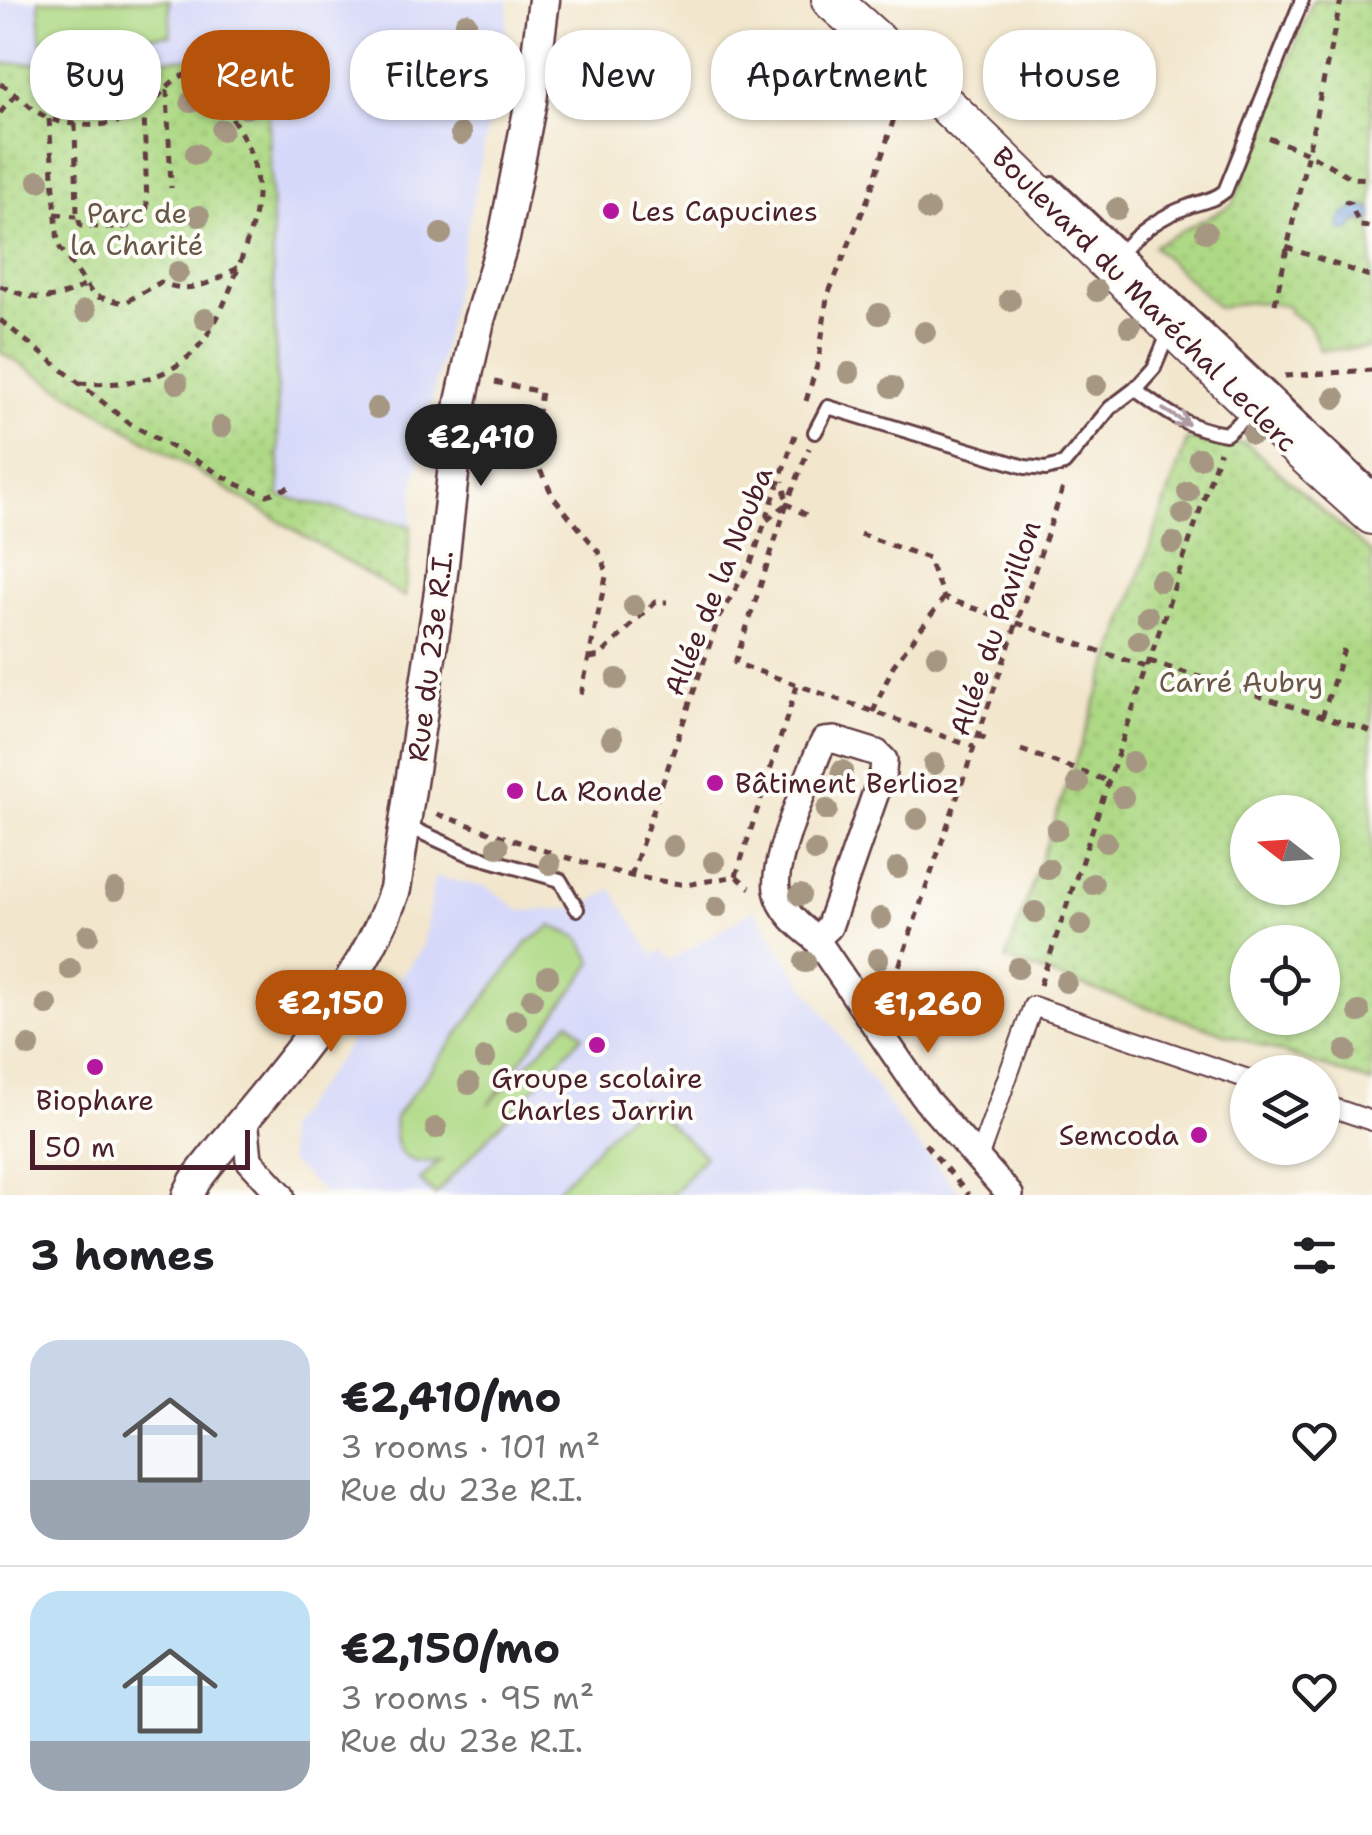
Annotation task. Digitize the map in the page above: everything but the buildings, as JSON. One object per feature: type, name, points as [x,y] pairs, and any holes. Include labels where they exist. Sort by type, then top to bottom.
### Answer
[{"type":"main road","name":"Boulevard du Maréchal Leclerc","points":[[831,0],[865,30]]},
{"type":"main road","name":"Boulevard du Maréchal Leclerc","points":[[963,117],[1117,256],[1171,325],[1255,393],[1372,515]]},
{"type":"street","name":"Rue du 23e R.I.","points":[[188,1195],[360,970],[396,890],[440,591],[461,402],[512,198],[531,101],[544,0]]},
{"type":"street","points":[[816,939],[829,927],[883,772],[884,760],[877,752],[834,740],[824,741],[818,753],[780,862],[776,888],[784,908],[816,939],[926,1100],[1010,1195]]},
{"type":"street","points":[[979,1156],[1032,1006],[1230,1073]]},
{"type":"street","points":[[1340,1110],[1372,1121]]},
{"type":"street","points":[[246,1117],[249,1160],[281,1195]]},
{"type":"lane","name":"Boulevard du Maréchal Leclerc","points":[[852,0],[981,118]]},
{"type":"lane","points":[[1117,256],[1142,231],[1185,207],[1215,199],[1226,191],[1302,0]]},
{"type":"lane","name":"Boulevard du Maréchal Leclerc","points":[[1038,170],[1117,256],[1255,393],[1372,486]]},
{"type":"lane","points":[[815,432],[828,406],[1026,467],[1064,464],[1110,408],[1154,368],[1171,325]]},
{"type":"lane","points":[[1135,388],[1174,418],[1226,434],[1255,393]]},
{"type":"lane","points":[[409,815],[469,854],[560,880],[577,909]]},
{"type":"path","points":[[1276,304],[1341,0]]},
{"type":"path","points":[[161,94],[181,77]]},
{"type":"path","points":[[0,84],[30,105]]},
{"type":"path","points":[[168,87],[166,133],[171,188]]},
{"type":"path","points":[[0,113],[16,94]]},
{"type":"path","points":[[49,120],[58,245],[94,296],[124,303],[161,282],[187,288],[207,285],[238,267]]},
{"type":"path","points":[[54,120],[104,124],[121,120]]},
{"type":"path","points":[[75,124],[80,226],[136,226],[144,220],[148,188],[142,120]]},
{"type":"path","points":[[79,383],[126,384],[154,377],[197,350],[212,330],[256,216],[254,165],[234,120]]},
{"type":"path","points":[[805,403],[819,359],[827,296],[869,196],[892,120]]},
{"type":"path","points":[[1251,131],[1306,152],[1352,178],[1372,178]]},
{"type":"path","points":[[1344,201],[1350,204],[1360,226],[1372,227]]},
{"type":"path","points":[[55,214],[78,216]]},
{"type":"path","points":[[1286,247],[1372,277]]},
{"type":"path","points":[[0,286],[54,300],[84,286]]},
{"type":"path","points":[[0,320],[130,422],[238,485],[266,495],[295,485]]},
{"type":"path","points":[[1255,393],[1372,370]]},
{"type":"path","points":[[467,377],[541,392],[532,454],[554,498],[598,551],[607,572],[582,696]]},
{"type":"path","name":"Allée de la Nouba","points":[[631,876],[720,617],[751,564],[796,432]]},
{"type":"path","points":[[815,432],[735,663],[974,747]]},
{"type":"path","points":[[1032,1006],[1226,434]]},
{"type":"path","name":"Allée du Pavillon","points":[[877,1032],[1065,487],[1064,464]]},
{"type":"path","points":[[783,478],[787,504]]},
{"type":"path","points":[[787,504],[806,515]]},
{"type":"path","points":[[766,522],[787,504]]},
{"type":"path","points":[[860,534],[928,558],[944,598],[1372,732]]},
{"type":"path","points":[[873,712],[893,666],[944,598]]},
{"type":"path","points":[[590,658],[600,656],[656,602],[666,602]]},
{"type":"path","points":[[1322,716],[1344,649]]},
{"type":"path","points":[[736,876],[797,686]]},
{"type":"path","points":[[860,716],[862,708]]},
{"type":"path","points":[[978,736],[993,740]]},
{"type":"path","points":[[1021,750],[1108,782]]},
{"type":"path","points":[[409,815],[631,876],[686,886],[736,876]]},
{"type":"path","points":[[736,876],[759,897]]},
{"type":"path","points":[[924,1143],[969,1195]]},
{"type":"shaded area","points":[[0,0],[509,0],[506,30],[350,30],[350,120],[489,120],[414,488],[411,526],[280,496],[269,120],[330,120],[330,30],[181,30],[181,59],[161,59],[161,30],[30,30],[30,63],[0,64]]},
{"type":"shaded area","name":"Groupe scolaire Charles Jarrin","points":[[434,877],[488,887],[520,911],[581,908],[612,889],[653,955],[662,950],[670,961],[755,909],[909,1134],[962,1195],[327,1195],[289,1162],[285,1129],[423,947]]},
{"type":"green space","points":[[39,0],[169,0],[171,35],[161,36],[161,30],[40,30]]},
{"type":"green space","points":[[1313,0],[1372,0],[1372,348],[1320,350],[1310,326],[1289,312],[1289,307],[1254,302],[1219,308],[1153,246],[1233,204]]},
{"type":"green space","name":"Parc de la Charité","points":[[161,59],[181,59],[181,120],[269,120],[280,496],[411,526],[405,597],[0,352],[0,64],[30,63],[30,120],[161,120]]},
{"type":"green space","name":"Carré Aubry","points":[[1187,440],[1246,443],[1372,554],[1372,1083],[1340,1072],[1340,1055],[1289,1055],[1006,960]]},
{"type":"green space","points":[[552,926],[580,938],[593,963],[488,1105],[569,1021],[583,1035],[435,1195],[420,1180],[440,1161],[417,1162],[402,1155],[396,1140],[395,1117],[528,942]]},
{"type":"green space","points":[[642,1099],[705,1156],[672,1195],[552,1195]]},
{"type":"water","points":[[1359,207],[1372,209],[1372,220],[1358,222],[1348,231],[1341,230],[1344,214]]},
{"type":"place","name":"Les Capucines","points":[[611,211]]},
{"type":"place","name":"Bâtiment Berlioz","points":[[715,783]]},
{"type":"place","name":"La Ronde","points":[[515,791]]},
{"type":"place","name":"Groupe scolaire Charles Jarrin","points":[[597,1045]]},
{"type":"place","name":"Biophare","points":[[95,1067]]},
{"type":"place","name":"Semcoda","points":[[1199,1135]]}]
